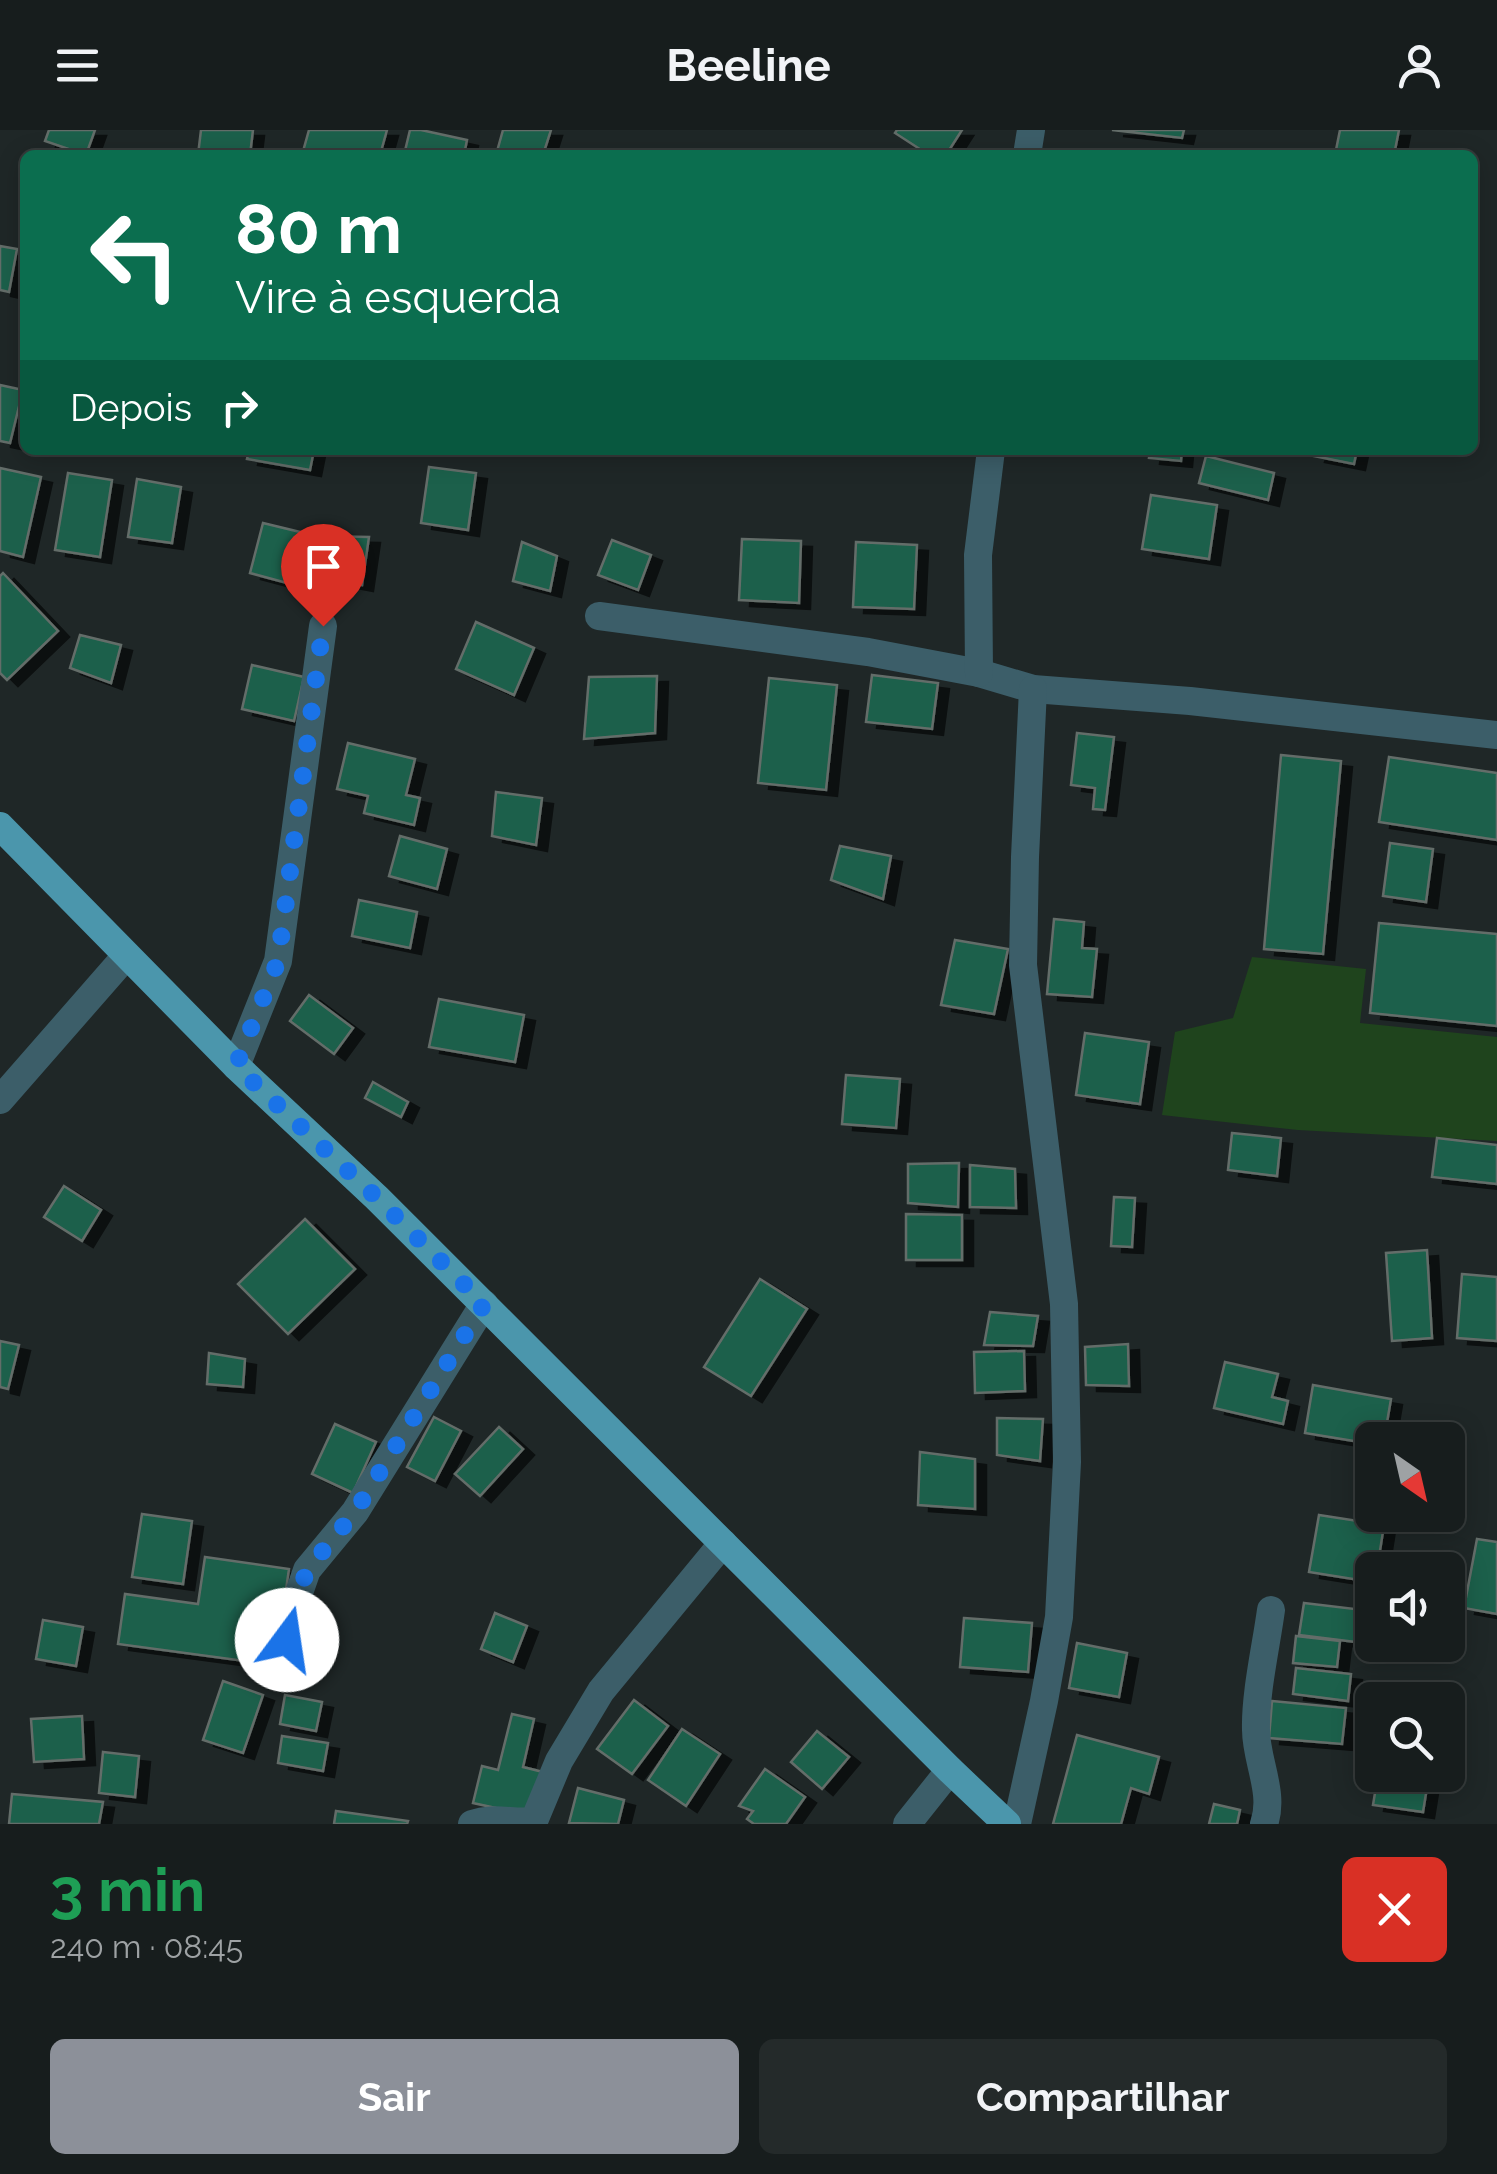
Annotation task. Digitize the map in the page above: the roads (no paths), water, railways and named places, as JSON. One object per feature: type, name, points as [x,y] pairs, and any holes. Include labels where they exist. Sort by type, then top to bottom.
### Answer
[{"type":"main road","points":[[0,826],[236,1066],[377,1198],[1007,1824]]},
{"type":"street","points":[[979,673],[978,556],[990,455]]},
{"type":"street","points":[[599,616],[868,652],[979,673],[1033,688],[1190,700],[1497,735]]},
{"type":"street","points":[[236,1066],[278,961],[323,626]]},
{"type":"street","points":[[1017,1824],[1059,1617],[1066,1462],[1064,1304],[1024,965],[1033,688]]},
{"type":"street","points":[[0,1100],[126,956]]},
{"type":"street","points":[[281,1669],[293,1610],[307,1570],[355,1512],[484,1304]]},
{"type":"street","points":[[472,1824],[486,1819],[527,1824],[534,1821],[559,1761],[601,1692],[723,1542]]},
{"type":"street","points":[[1264,1824],[1268,1804],[1256,1726],[1271,1610]]},
{"type":"street","points":[[908,1824],[950,1770]]}]
